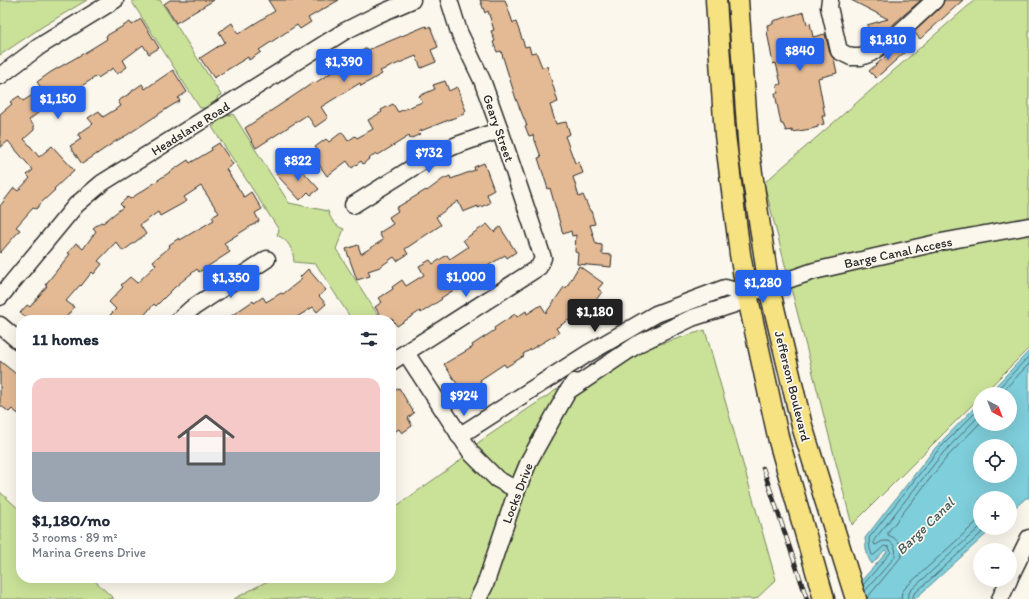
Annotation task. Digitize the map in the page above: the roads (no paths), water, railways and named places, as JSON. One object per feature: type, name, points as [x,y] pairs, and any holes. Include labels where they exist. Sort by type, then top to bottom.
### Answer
[{"type":"main road","name":"Jefferson Boulevard","points":[[716,0],[725,135],[740,254],[747,294],[779,441],[824,599]]},
{"type":"main road","name":"Jefferson Boulevard","points":[[738,0],[749,153],[769,287],[802,426],[856,599]]},
{"type":"street","points":[[0,76],[40,46],[115,0]]},
{"type":"street","name":"Headslane Road","points":[[0,297],[76,205],[102,183],[345,31],[412,0]]},
{"type":"street","name":"Geary Street","points":[[406,353],[539,267],[543,258],[482,80],[459,32],[449,0]]},
{"type":"street","points":[[830,0],[828,6],[839,51],[851,57],[861,57],[871,53],[898,34],[935,0]]},
{"type":"street","points":[[353,205],[431,156],[500,130]]},
{"type":"street","name":"Barge Canal Access","points":[[769,287],[814,271],[941,242],[1029,226]]},
{"type":"street","points":[[184,315],[191,309],[267,259]]},
{"type":"street","name":"Locks Drive","points":[[568,391],[638,344],[692,318],[735,304],[747,294],[769,287]]},
{"type":"street","points":[[459,436],[587,354],[656,314],[725,288],[747,294]]},
{"type":"street","points":[[0,325],[16,339]]},
{"type":"street","name":"Locks Drive","points":[[478,599],[485,585],[517,490],[530,459],[568,391],[589,362],[620,335]]},
{"type":"street","points":[[396,359],[406,353],[472,454],[492,475],[517,490]]},
{"type":"street","points":[[1017,563],[1029,538]]},
{"type":"street","points":[[1000,599],[1005,587]]},
{"type":"water","name":"Barge Canal","points":[[1029,351],[1029,498],[1026,498],[1017,506],[1017,491],[973,491],[973,535],[985,535],[977,543],[973,543],[973,546],[915,599],[845,599],[887,552],[885,550],[872,564],[867,555],[865,538],[936,447],[973,409],[973,431],[1017,431],[1017,387],[995,387]]},
{"type":"railway","points":[[763,468],[807,599]]}]
